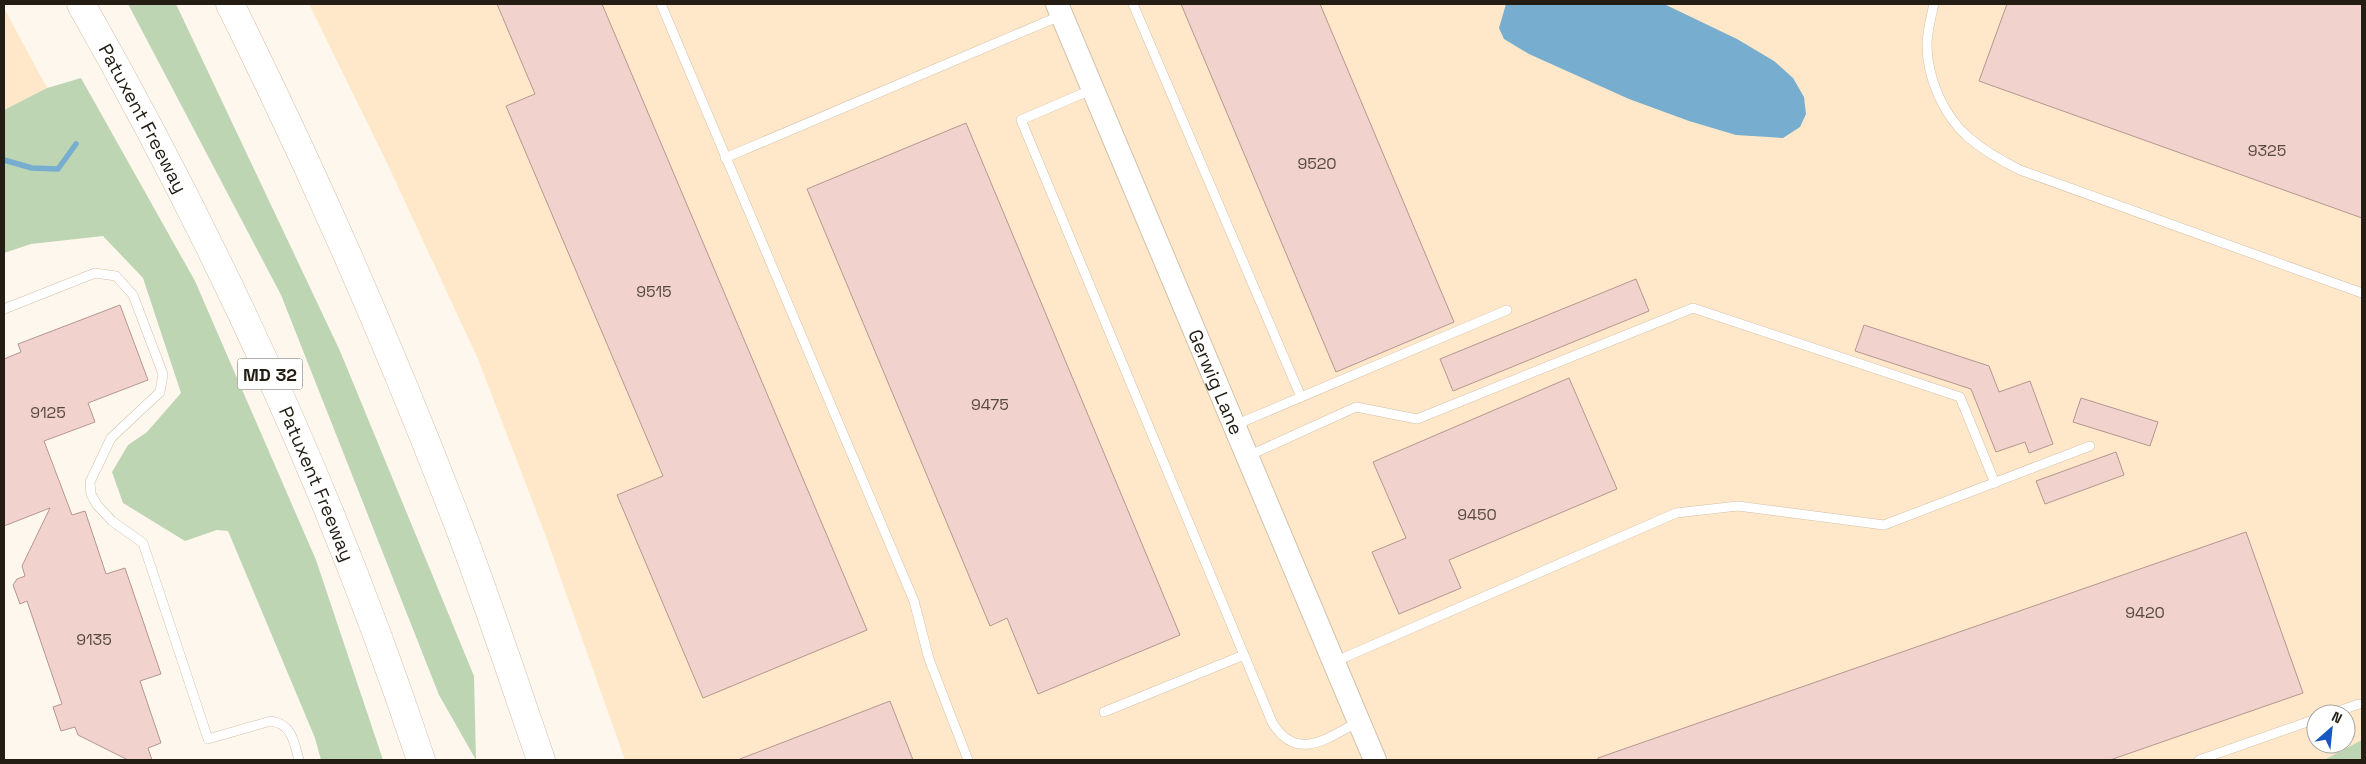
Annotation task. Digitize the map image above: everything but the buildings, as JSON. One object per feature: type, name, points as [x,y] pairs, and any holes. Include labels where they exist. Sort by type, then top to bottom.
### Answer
[{"type":"highway","name":"Patuxent Freeway","points":[[81,4],[157,142],[212,251],[308,458],[392,671],[421,760]]},
{"type":"highway","points":[[230,4],[267,78],[408,399],[455,516],[541,760]]},
{"type":"street","name":"Gerwig Lane","points":[[1060,10],[1375,760]]},
{"type":"lane","points":[[661,4],[914,601],[929,659],[968,760]]},
{"type":"lane","points":[[1133,4],[1301,397]]},
{"type":"lane","points":[[1934,4],[1927,46],[1930,71],[1937,93],[1950,116],[1967,137],[1992,155],[2020,170],[2362,293]]},
{"type":"lane","points":[[725,158],[1060,10]]},
{"type":"lane","points":[[1093,89],[1021,120],[1272,722],[1278,732],[1287,740],[1311,745],[1359,722]]},
{"type":"lane","points":[[4,309],[95,273],[116,276],[133,295],[163,374],[162,383],[160,392],[153,400],[111,438],[90,482],[91,494],[97,505],[112,521],[143,544],[208,739],[271,722],[279,722],[290,731],[299,760]]},
{"type":"lane","points":[[1248,456],[1356,407],[1417,419],[1693,308],[1960,397],[1995,483]]},
{"type":"lane","points":[[1234,425],[1507,310]]},
{"type":"lane","points":[[1334,662],[1676,514],[1738,506],[1884,525],[2090,446]]},
{"type":"lane","points":[[1104,712],[1244,655]]},
{"type":"lane","points":[[2199,760],[2306,723]]},
{"type":"shaded area","points":[[309,4],[2362,4],[2362,744],[2356,747],[2356,704],[2306,704],[2306,754],[2341,754],[2328,760],[625,760],[545,534],[478,359],[386,161]]},
{"type":"shaded area","points":[[4,8],[47,88],[4,110]]},
{"type":"green space","points":[[128,4],[176,4],[340,351],[474,676],[476,760],[439,695],[281,295]]},
{"type":"green space","points":[[81,78],[195,281],[316,560],[383,760],[321,760],[315,738],[228,531],[217,530],[185,541],[123,503],[112,472],[128,445],[147,432],[181,393],[143,278],[103,236],[31,244],[4,253],[4,110],[47,88]]},
{"type":"green space","points":[[2362,740],[2362,760],[2324,760],[2335,754],[2356,754],[2356,743]]},
{"type":"water","points":[[1506,4],[1664,4],[1737,39],[1774,61],[1793,78],[1804,97],[1806,114],[1800,127],[1783,138],[1736,135],[1689,121],[1629,99],[1529,54],[1504,39],[1499,28]]},
{"type":"waterway","points":[[4,160],[32,168],[58,169],[76,144]]}]
